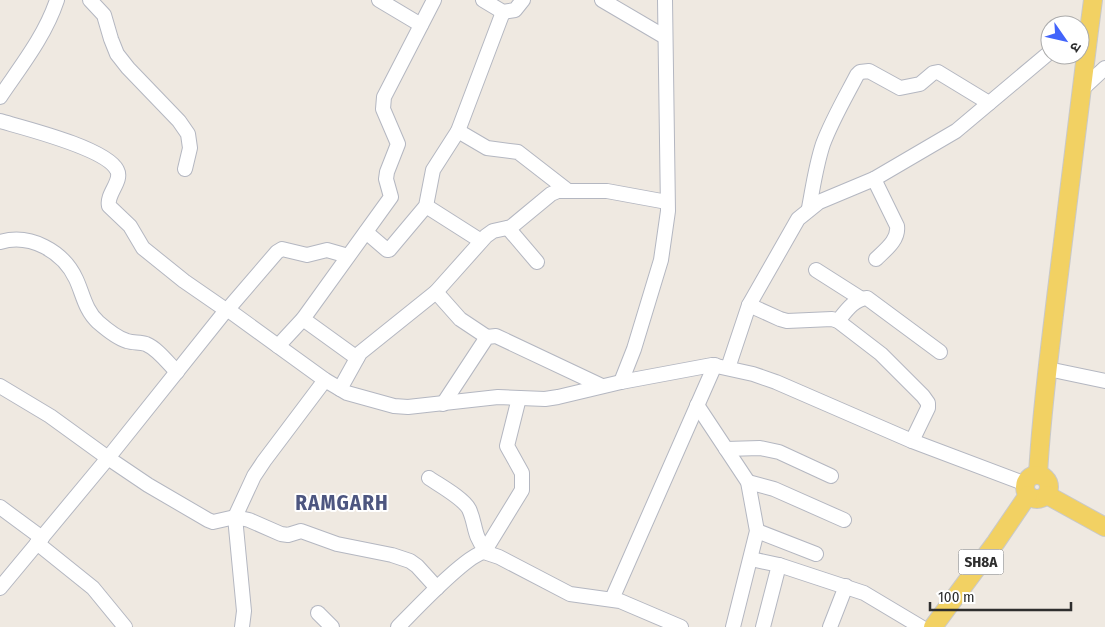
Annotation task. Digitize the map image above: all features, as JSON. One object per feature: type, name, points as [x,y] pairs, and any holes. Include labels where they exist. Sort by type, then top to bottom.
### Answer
[{"type":"main road","points":[[1088,15],[1093,0]]},
{"type":"main road","points":[[1082,65],[1040,442],[1030,485],[1047,480],[1049,485],[1047,495],[1105,527]]},
{"type":"main road","name":"SH8A","points":[[933,627],[996,542],[1030,485]]},
{"type":"street","points":[[0,97],[40,38],[51,18],[57,0]]},
{"type":"street","points":[[90,0],[104,15],[110,39],[117,54],[179,121],[188,134],[190,148],[185,169]]},
{"type":"street","points":[[379,0],[421,24]]},
{"type":"street","points":[[278,346],[303,319],[391,197],[386,179],[398,144],[383,109],[384,97],[434,0]]},
{"type":"street","points":[[482,0],[504,12],[515,10],[523,0]]},
{"type":"street","points":[[602,0],[665,37]]},
{"type":"street","points":[[624,381],[661,260],[668,211],[665,0]]},
{"type":"street","points":[[366,232],[387,250],[390,250],[426,206],[433,170],[458,131],[504,12]]},
{"type":"street","points":[[612,599],[697,405],[719,366],[749,305],[790,230],[798,219],[809,208],[819,202],[874,179],[956,131],[1040,60]]},
{"type":"street","points":[[1080,91],[1105,68]]},
{"type":"street","points":[[809,208],[816,167],[823,145],[835,117],[860,72],[869,71],[900,88],[920,84],[933,73],[938,72],[989,102]]},
{"type":"street","points":[[0,121],[82,146],[111,163],[118,171],[118,176],[109,198],[109,206],[130,226],[143,248],[189,285],[325,380],[347,393],[394,406],[419,407],[498,397],[545,399],[624,381],[719,366],[776,382],[912,441],[1030,485]]},
{"type":"street","points":[[458,131],[486,148],[518,152],[567,190]]},
{"type":"street","points":[[874,179],[897,226],[898,232],[876,259]]},
{"type":"street","points":[[340,389],[364,349],[436,292],[490,232],[508,228],[551,194],[567,190],[607,191],[667,202]]},
{"type":"street","points":[[426,206],[481,241]]},
{"type":"street","points":[[508,228],[537,262]]},
{"type":"street","points":[[0,242],[32,241],[61,258],[76,278],[91,314],[98,322],[122,339],[154,348],[177,372]]},
{"type":"street","points":[[0,588],[227,310],[277,252],[282,249],[307,256],[328,250],[348,256]]},
{"type":"street","points":[[816,270],[860,298],[870,299],[940,352]]},
{"type":"street","points":[[436,292],[460,318],[487,338]]},
{"type":"street","points":[[838,321],[860,298]]},
{"type":"street","points":[[749,305],[780,320],[792,322],[832,319],[838,321],[889,362],[923,396],[928,404],[928,408],[912,441]]},
{"type":"street","points":[[303,319],[357,358]]},
{"type":"street","points":[[443,404],[487,338],[496,336],[602,386]]},
{"type":"street","points":[[1048,369],[1105,381]]},
{"type":"street","points":[[242,627],[244,611],[235,517],[259,469],[325,380]]},
{"type":"street","points":[[0,386],[50,416],[148,485],[208,520],[213,522],[235,517],[255,522],[281,534],[288,535],[301,531],[336,544],[392,555],[410,561],[417,566],[437,588]]},
{"type":"street","points":[[398,627],[437,588],[473,557],[485,551],[522,490],[522,473],[507,446],[519,398]]},
{"type":"street","points":[[697,405],[748,482],[757,530],[733,627]]},
{"type":"street","points":[[726,449],[779,452],[831,476]]},
{"type":"street","points":[[429,478],[463,502],[469,509],[475,533],[485,551],[570,594],[612,599],[681,627]]},
{"type":"street","points":[[748,482],[774,489],[844,520]]},
{"type":"street","points":[[0,507],[93,588],[125,627]]},
{"type":"street","points":[[757,530],[816,554]]},
{"type":"street","points":[[751,559],[779,565],[864,593],[920,627]]},
{"type":"street","points":[[763,627],[779,565]]},
{"type":"street","points":[[830,627],[846,586]]},
{"type":"street","points":[[318,613],[332,627]]},
{"type":"district","name":"RAMGARH","points":[[342,503]]}]
